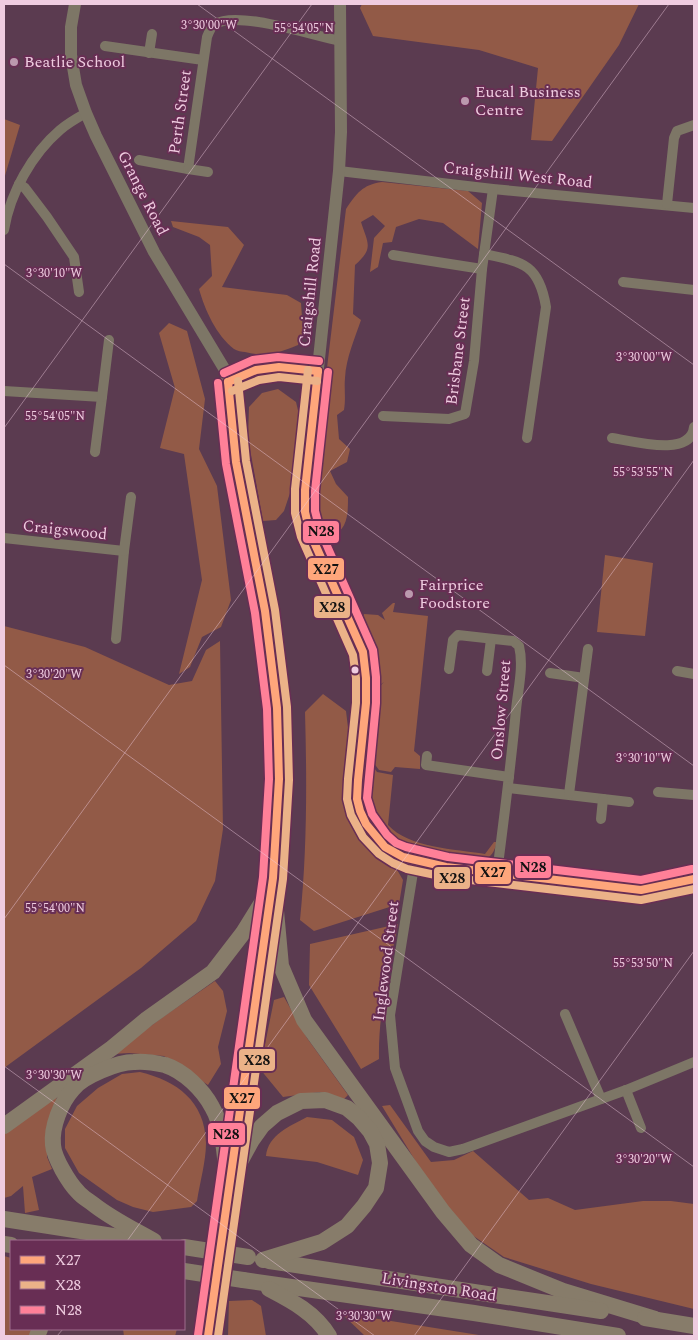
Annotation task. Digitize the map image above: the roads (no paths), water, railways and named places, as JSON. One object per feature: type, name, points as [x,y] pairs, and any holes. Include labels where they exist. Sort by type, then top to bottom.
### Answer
[{"type":"main road","points":[[4,1126],[213,972],[243,933],[261,904],[273,878]]},
{"type":"main road","points":[[273,878],[281,966],[304,1020],[443,1212],[471,1245],[500,1265],[563,1291],[655,1319]]},
{"type":"main road","points":[[152,1240],[107,1215],[78,1193],[61,1166],[53,1146],[55,1125],[62,1105],[72,1089],[78,1084],[115,1066],[134,1062],[165,1065],[185,1076],[201,1090],[213,1108],[220,1127],[229,1191]]},
{"type":"main road","points":[[208,1336],[229,1191],[240,1162],[252,1140],[262,1126],[277,1113],[301,1100],[325,1100],[347,1108],[364,1125],[377,1144],[380,1163],[376,1188],[347,1226],[322,1242],[255,1259]]},
{"type":"main road","points":[[4,1219],[139,1240]]},
{"type":"main road","name":"Livingston Road","points":[[185,1248],[694,1326]]},
{"type":"main road","name":"Livingston Road","points":[[185,1271],[618,1336]]},
{"type":"main road","points":[[250,1281],[295,1302],[324,1328],[329,1336]]},
{"type":"main road","points":[[195,1336],[212,1306]]},
{"type":"main road","points":[[212,1306],[213,1336]]},
{"type":"street","name":"Grange Road","points":[[75,4],[71,27],[71,55],[76,85],[86,113],[154,252],[225,370],[228,382],[236,462],[265,611],[277,708],[279,779],[273,878],[229,1191]]},
{"type":"street","name":"Craigshill Road","points":[[340,4],[339,171],[306,470],[305,512],[310,532],[364,652],[367,679],[358,778],[358,804],[366,825],[376,838],[392,852],[415,860],[446,867],[641,890],[694,879]]},
{"type":"street","name":"Perth Street","points":[[188,169],[207,36],[214,25],[224,20],[237,20],[290,27],[317,36],[341,41]]},
{"type":"street","points":[[149,52],[152,34]]},
{"type":"street","name":"Perth Street","points":[[105,46],[203,60]]},
{"type":"street","points":[[4,230],[19,184],[42,150],[60,130],[86,113]]},
{"type":"street","points":[[667,204],[674,138],[678,131],[694,125]]},
{"type":"street","name":"Perth Street","points":[[139,160],[208,172]]},
{"type":"street","name":"Craigshill West Road","points":[[339,171],[493,189],[694,208]]},
{"type":"street","points":[[19,184],[25,188],[48,217],[74,257],[79,292]]},
{"type":"street","name":"Brisbane Street","points":[[383,416],[449,419],[465,414],[474,361],[482,269],[493,189]]},
{"type":"street","points":[[484,254],[512,260],[526,266],[536,275],[543,291],[546,307],[527,438]]},
{"type":"street","points":[[393,256],[482,269]]},
{"type":"street","points":[[623,282],[694,290]]},
{"type":"street","points":[[95,452],[109,340]]},
{"type":"street","points":[[228,382],[256,370],[279,367],[318,371]]},
{"type":"street","points":[[4,391],[102,397]]},
{"type":"street","points":[[612,438],[670,446],[687,441],[694,432],[694,426]]},
{"type":"street","name":"Craigswood","points":[[116,639],[131,497]]},
{"type":"street","name":"Craigswood","points":[[4,538],[124,551]]},
{"type":"street","name":"Onslow Street","points":[[449,669],[453,640],[458,635],[513,641],[519,646],[522,655],[509,783],[497,873]]},
{"type":"street","name":"Onslow Street","points":[[487,671],[491,639]]},
{"type":"street","points":[[569,794],[588,649]]},
{"type":"street","points":[[677,671],[694,674]]},
{"type":"street","points":[[550,673],[584,678]]},
{"type":"street","name":"Onslow Street","points":[[428,756],[426,765],[569,794],[629,802]]},
{"type":"street","points":[[658,792],[694,795]]},
{"type":"street","points":[[601,818],[603,799]]},
{"type":"street","name":"Inglewood Street","points":[[415,860],[390,1015],[395,1068],[418,1131],[425,1141],[434,1147],[449,1152],[463,1149],[626,1090],[694,1062]]},
{"type":"street","points":[[565,1014],[601,1099]]},
{"type":"street","points":[[626,1090],[641,1128]]},
{"type":"place","name":"Beatlie School","points":[[14,62]]},
{"type":"place","name":"Eucal Business Centre","points":[[465,101]]},
{"type":"place","name":"Fairprice Foodstore","points":[[409,594]]}]
